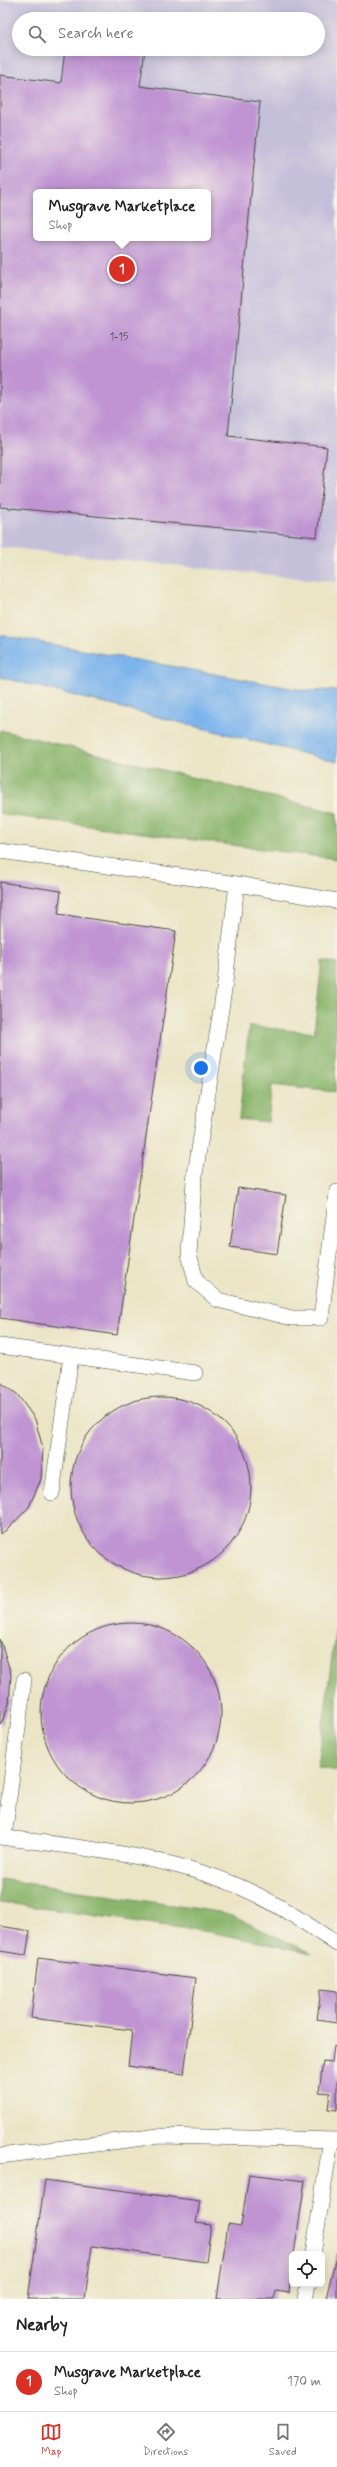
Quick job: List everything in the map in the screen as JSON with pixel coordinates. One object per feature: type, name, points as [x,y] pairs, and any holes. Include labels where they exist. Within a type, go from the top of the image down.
[{"type":"lane","points":[[0,851],[237,884],[337,901]]},
{"type":"lane","points":[[237,884],[224,990],[194,1181],[189,1254],[196,1281],[218,1300],[292,1318],[320,1318],[337,1192]]},
{"type":"lane","points":[[0,1346],[195,1373]]},
{"type":"lane","points":[[52,1493],[71,1356]]},
{"type":"lane","points":[[24,1680],[2,1837],[114,1853],[188,1869],[251,1892],[337,1944]]},
{"type":"lane","points":[[0,2156],[159,2136],[334,2140],[313,2251]]},
{"type":"lane","points":[[305,2299],[307,2287]]},
{"type":"shaded area","points":[[0,0],[337,0],[337,582],[0,547]]},
{"type":"green space","points":[[0,730],[337,813],[337,859],[0,814]]},
{"type":"green space","points":[[322,961],[337,963],[335,1092],[272,1085],[268,1122],[239,1119],[249,1026],[314,1033]]},
{"type":"green space","points":[[337,1617],[337,1771],[318,1767]]},
{"type":"green space","points":[[0,1879],[225,1913],[312,1953],[210,1932],[0,1902]]},
{"type":"water","points":[[0,635],[307,691],[337,690],[337,762],[0,677]]},
{"type":"building","points":[[64,56],[144,56],[140,86],[260,102],[228,436],[327,447],[317,537],[0,507],[0,75],[61,83]]},
{"type":"building","points":[[0,882],[61,891],[58,914],[176,931],[117,1335],[0,1318]]},
{"type":"building","points":[[238,1188],[286,1195],[277,1254],[230,1247]]},
{"type":"building","points":[[0,1382],[17,1394],[35,1419],[43,1449],[41,1479],[29,1507],[8,1529],[0,1534]]},
{"type":"building","points":[[152,1397],[170,1397],[203,1407],[225,1423],[236,1437],[244,1452],[251,1478],[251,1496],[244,1522],[236,1537],[225,1551],[211,1562],[196,1570],[170,1577],[152,1577],[119,1567],[104,1557],[91,1544],[81,1529],[75,1513],[71,1496],[71,1478],[81,1445],[91,1430],[104,1417],[119,1407],[135,1401]]},
{"type":"building","points":[[122,1623],[140,1623],[165,1630],[181,1638],[195,1649],[206,1663],[214,1679],[221,1704],[221,1722],[214,1747],[206,1763],[195,1777],[181,1788],[157,1799],[140,1803],[122,1803],[105,1799],[81,1788],[61,1770],[56,1763],[45,1739],[41,1722],[41,1704],[45,1687],[56,1663],[74,1643],[81,1638],[105,1627]]},
{"type":"building","points":[[0,1639],[11,1674],[9,1704],[0,1726]]},
{"type":"building","points":[[0,1926],[30,1931],[26,1955],[0,1951]]},
{"type":"building","points":[[38,1958],[196,1978],[184,2074],[128,2066],[132,2030],[31,2018]]},
{"type":"building","points":[[321,1989],[337,1991],[337,2023],[317,2020]]},
{"type":"building","points":[[334,2046],[337,2047],[337,2110],[328,2109],[330,2093],[319,2092],[323,2061],[332,2062]]},
{"type":"building","points":[[249,2174],[305,2181],[294,2251],[289,2251],[289,2293],[276,2291],[274,2299],[217,2299],[228,2224],[241,2226]]},
{"type":"building","points":[[45,2180],[200,2201],[196,2223],[211,2225],[206,2262],[92,2246],[85,2299],[28,2299]]},
{"type":"building","points":[[337,2252],[337,2299],[330,2299],[326,2298]]},
{"type":"place","name":"Musgrave Marketplace","points":[[122,269]]}]
